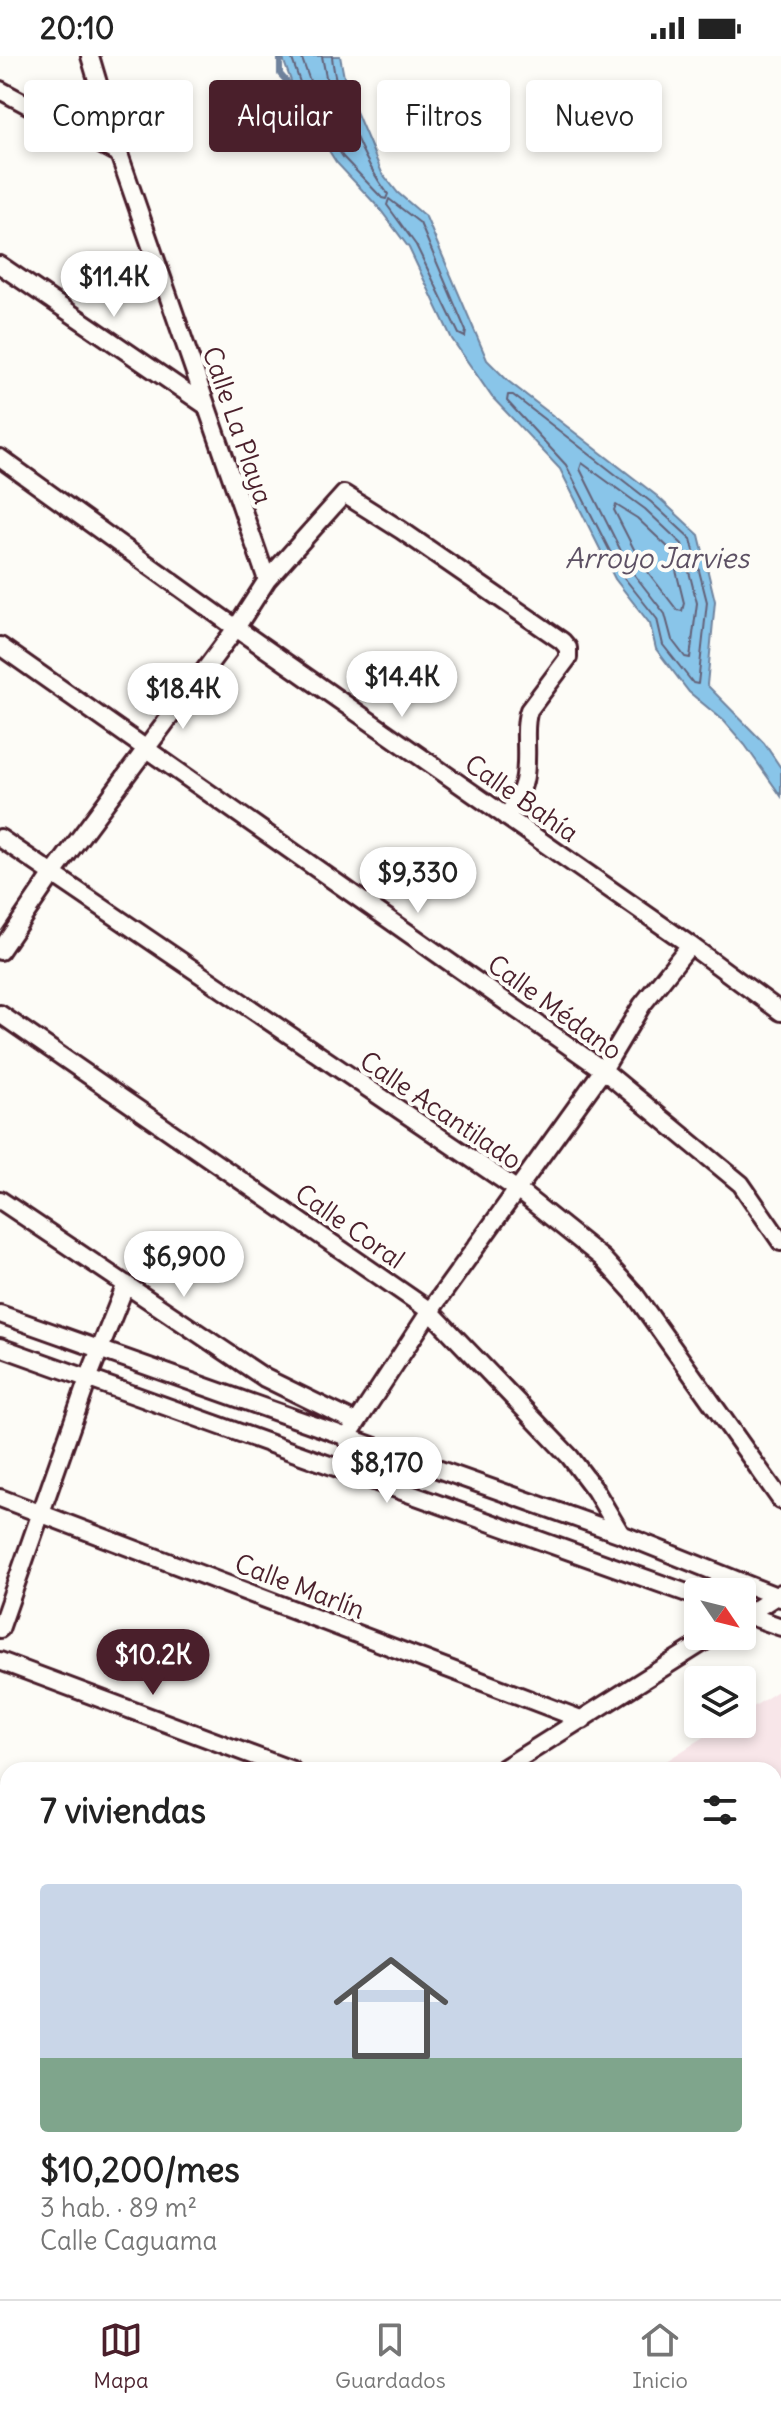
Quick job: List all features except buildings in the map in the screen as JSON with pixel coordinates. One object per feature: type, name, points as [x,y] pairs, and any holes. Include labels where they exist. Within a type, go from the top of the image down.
[{"type":"street","name":"Calle La Playa","points":[[90,56],[119,154],[267,580]]},
{"type":"street","points":[[0,90],[119,154]]},
{"type":"street","points":[[0,265],[205,405]]},
{"type":"street","name":"Calle Bahía","points":[[0,458],[781,1012]]},
{"type":"street","points":[[0,951],[52,875],[236,628],[267,580],[344,494],[488,589],[568,648],[568,658],[529,710],[526,719],[527,772],[524,786],[506,817]]},
{"type":"street","name":"Calle Médano","points":[[0,646],[603,1070],[741,1184],[781,1242]]},
{"type":"street","name":"Calle Acantilado","points":[[0,838],[516,1189],[619,1275],[781,1500]]},
{"type":"street","points":[[346,1439],[430,1311],[603,1070],[642,1005],[690,945]]},
{"type":"street","name":"Calle Coral","points":[[0,1014],[430,1311],[570,1457],[595,1490],[621,1534]]},
{"type":"street","points":[[0,1200],[265,1378],[355,1422]]},
{"type":"street","points":[[0,1629],[88,1379],[126,1284]]},
{"type":"street","points":[[0,1314],[621,1534],[779,1596]]},
{"type":"street","points":[[0,1347],[684,1592]]},
{"type":"street","name":"Calle Marlín","points":[[0,1498],[583,1720]]},
{"type":"street","points":[[756,1608],[779,1596]]},
{"type":"street","points":[[756,1619],[781,1627]]},
{"type":"street","points":[[514,1762],[691,1650]]},
{"type":"street","points":[[0,1661],[271,1762]]},
{"type":"shaded area","points":[[781,1689],[781,1762],[665,1762],[703,1738],[756,1738],[756,1705]]},
{"type":"water","name":"Arroyo Jarvies","points":[[282,56],[340,56],[344,80],[291,80]]},
{"type":"water","name":"Arroyo Jarvies","points":[[361,123],[382,173],[398,193],[426,217],[487,360],[508,381],[657,496],[699,535],[715,601],[707,685],[764,743],[781,768],[781,796],[745,745],[724,721],[689,692],[656,649],[650,624],[615,579],[560,469],[492,397],[452,339],[409,248],[379,208],[330,152],[361,152]]},
{"type":"waterway","name":"Arroyo Jarvies","points":[[280,56],[280,74],[285,80]]}]
